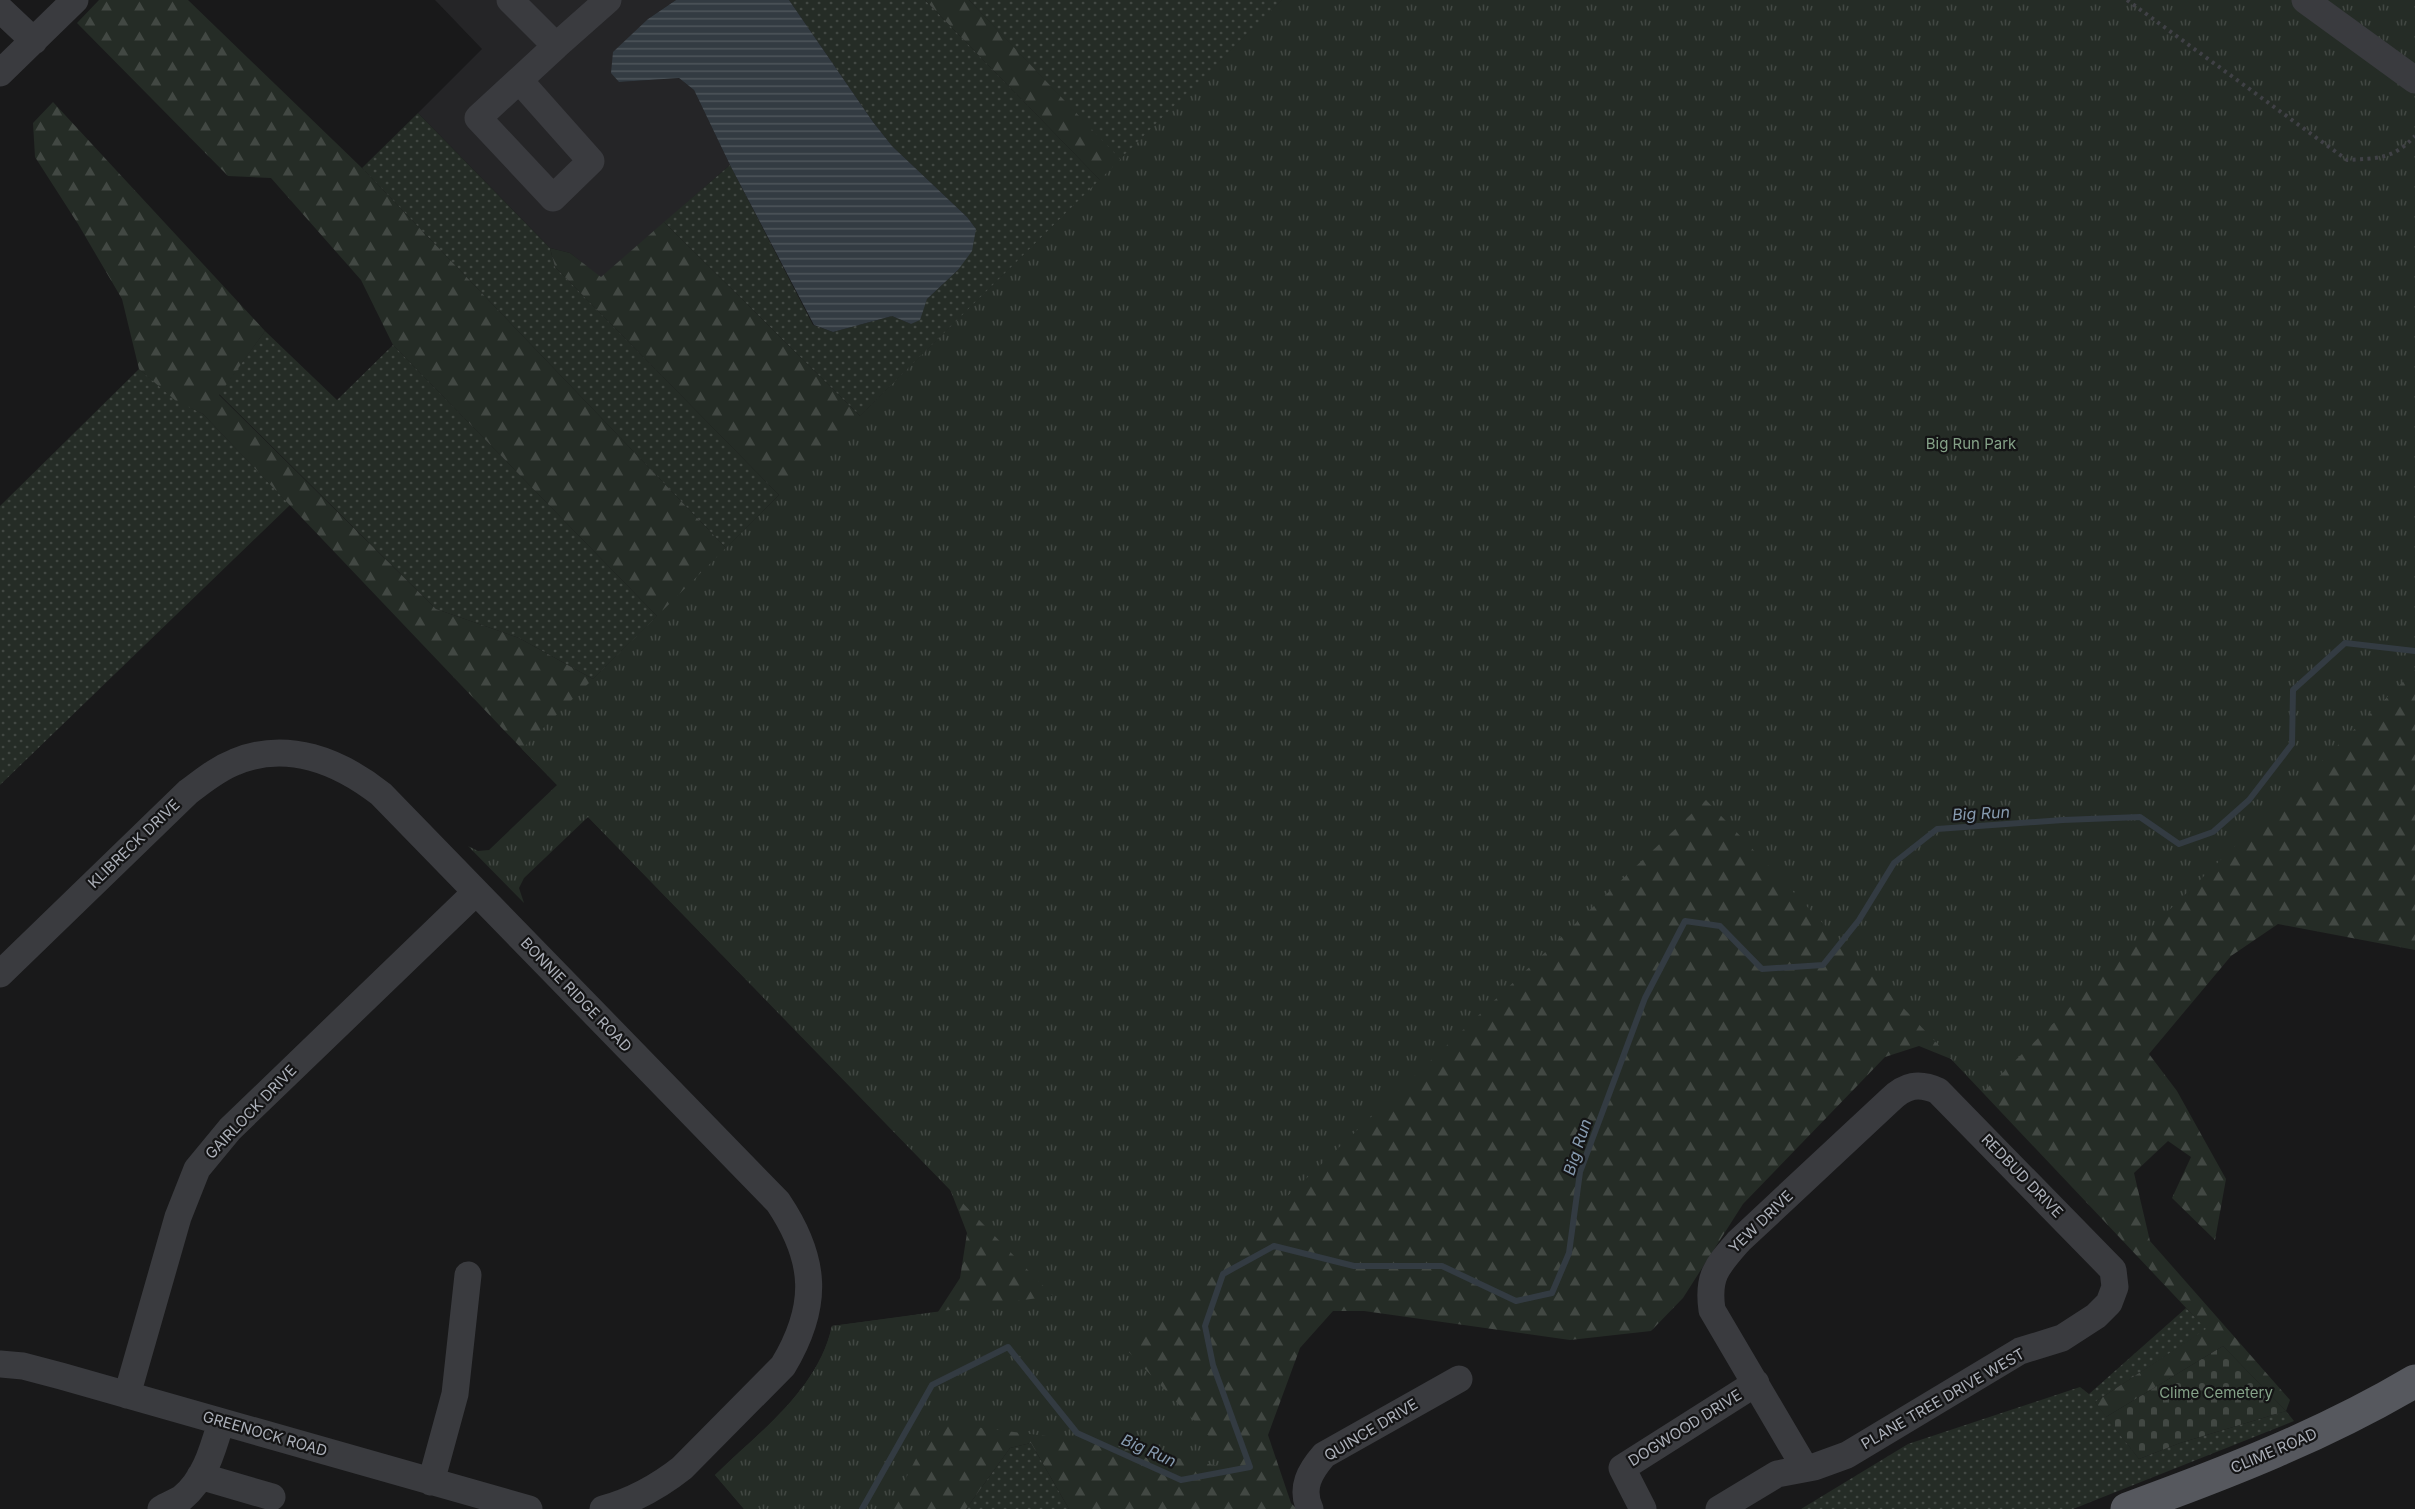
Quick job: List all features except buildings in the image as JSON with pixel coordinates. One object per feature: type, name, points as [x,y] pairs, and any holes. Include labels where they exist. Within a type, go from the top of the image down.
[{"type":"main road","name":"CLIME ROAD","points":[[2127,1509],[2238,1467],[2320,1432],[2415,1382]]},
{"type":"street","points":[[0,74],[75,0]]},
{"type":"street","points":[[510,0],[556,46]]},
{"type":"street","points":[[519,80],[608,0]]},
{"type":"street","points":[[2305,0],[2415,80]]},
{"type":"street","points":[[0,9],[34,40]]},
{"type":"street","name":"BONNIE RIDGE ROAD","points":[[290,752],[315,757],[338,766],[361,778],[381,794],[778,1202],[801,1242],[807,1264],[809,1288],[806,1315],[802,1329],[783,1366],[675,1474],[636,1497],[603,1509]]},
{"type":"street","name":"KLIBRECK DRIVE","points":[[0,974],[203,780],[235,762],[261,755],[290,752]]},
{"type":"street","name":"GAIRLOCK DRIVE","points":[[127,1395],[178,1217],[197,1169],[230,1130],[476,892]]},
{"type":"street","name":"YEW DRIVE","points":[[1805,1468],[1712,1310],[1709,1289],[1720,1263],[1739,1241],[1900,1090],[1913,1085],[1927,1086]]},
{"type":"street","name":"REDBUD DRIVE","points":[[1927,1086],[1938,1091],[2113,1270]]},
{"type":"street","name":"PLANE TREE DRIVE WEST","points":[[1719,1509],[1777,1474],[1847,1455],[2020,1351],[2062,1338],[2096,1316],[2109,1303],[2115,1287],[2113,1270]]},
{"type":"street","points":[[431,1482],[455,1394],[468,1275]]},
{"type":"street","name":"GREENOCK ROAD","points":[[0,1364],[23,1366],[61,1376],[529,1509]]},
{"type":"street","name":"QUINCE DRIVE","points":[[1308,1504],[1305,1493],[1311,1472],[1324,1455],[1459,1379]]},
{"type":"street","name":"DOGWOOD DRIVE","points":[[1643,1509],[1622,1468],[1756,1383]]},
{"type":"street","points":[[161,1509],[182,1497],[200,1476],[210,1458],[221,1422]]},
{"type":"street","points":[[200,1476],[272,1497]]},
{"type":"path","points":[[2127,0],[2347,160],[2385,156],[2401,150],[2415,136]]},
{"type":"shaded area","points":[[435,0],[676,0],[648,19],[619,82],[679,78],[694,90],[730,165],[601,278],[570,253],[550,248],[418,113],[482,49]]},
{"type":"shaded area","points":[[676,0],[789,0],[892,146],[967,217],[976,229],[972,251],[958,270],[927,299],[920,320],[911,324],[892,316],[833,332],[814,325],[730,165],[694,90],[679,78],[619,82],[611,73],[613,52],[648,19]]},
{"type":"green space","name":"Big Run Park","points":[[99,0],[188,0],[362,168],[726,548],[779,495],[555,267],[550,248],[570,253],[601,277],[664,222],[860,416],[1100,180],[925,0],[969,0],[1120,159],[1282,0],[1551,0],[2415,233],[2415,950],[2278,924],[2231,956],[2149,1054],[2177,1091],[2226,1179],[2215,1240],[2172,1198],[2191,1157],[2168,1141],[2134,1173],[2150,1241],[2290,1400],[2286,1411],[2223,1346],[2106,1417],[2095,1402],[2206,1329],[1951,1059],[1919,1046],[1885,1057],[1743,1204],[1683,1298],[1651,1331],[1570,1340],[1364,1311],[1333,1311],[1300,1348],[1268,1435],[1291,1503],[1297,1509],[1069,1509],[1031,1443],[1010,1448],[966,1509],[744,1509],[715,1475],[768,1426],[800,1390],[825,1349],[832,1326],[938,1312],[960,1278],[967,1233],[950,1189],[522,749],[203,414],[176,401],[139,369],[122,299],[35,157],[33,123],[53,102],[265,331],[219,395],[436,609],[519,638],[593,679],[657,616],[393,345],[361,280],[271,178],[228,176],[77,23]]},
{"type":"green space","points":[[789,0],[925,0],[1100,180],[860,416],[664,222],[730,165],[813,325],[833,332],[892,316],[911,324],[927,299],[958,270],[976,229],[967,217],[892,146]]},
{"type":"green space","points":[[969,0],[1282,0],[1120,160]]},
{"type":"green space","name":"Big Run Park","points":[[1282,0],[2415,0],[2415,670],[1983,1092],[1706,800],[1126,1349],[1241,1470],[1086,1441],[935,1422],[890,1509],[744,1509],[715,1475],[768,1426],[800,1390],[825,1349],[832,1326],[1053,1296],[588,817],[524,878],[519,888],[524,903],[468,846],[478,851],[489,850],[557,785],[522,749]]},
{"type":"green space","points":[[418,113],[550,248],[555,267],[779,495],[726,548],[362,168]]},
{"type":"green space","points":[[265,331],[337,400],[393,345],[657,616],[593,679],[519,638],[436,609],[219,394]]},
{"type":"green space","points":[[139,369],[176,400],[203,414],[290,505],[0,785],[0,506]]},
{"type":"green space","points":[[2186,1308],[2207,1329],[2095,1402],[2139,1459],[2180,1443],[2286,1411],[2294,1421],[2073,1509],[1801,1509],[1908,1444],[2080,1387],[2089,1394]]},
{"type":"green space","name":"Clime Cemetery","points":[[2223,1346],[2286,1411],[2180,1443],[2139,1459],[2106,1417]]},
{"type":"green space","points":[[1031,1443],[1069,1509],[966,1509],[1010,1448]]},
{"type":"waterway","name":"Big Run","points":[[862,1509],[932,1385],[1008,1347],[1077,1433],[1181,1480],[1250,1467],[1213,1365],[1205,1326],[1223,1274],[1274,1246],[1354,1266],[1442,1266],[1516,1301],[1552,1293],[1569,1253],[1580,1172],[1645,998],[1685,921],[1720,926],[1762,969],[1823,965],[1859,920],[1894,863],[1937,829],[2140,817],[2179,844],[2213,832],[2249,800],[2292,744],[2293,690],[2345,643],[2415,651]]}]
